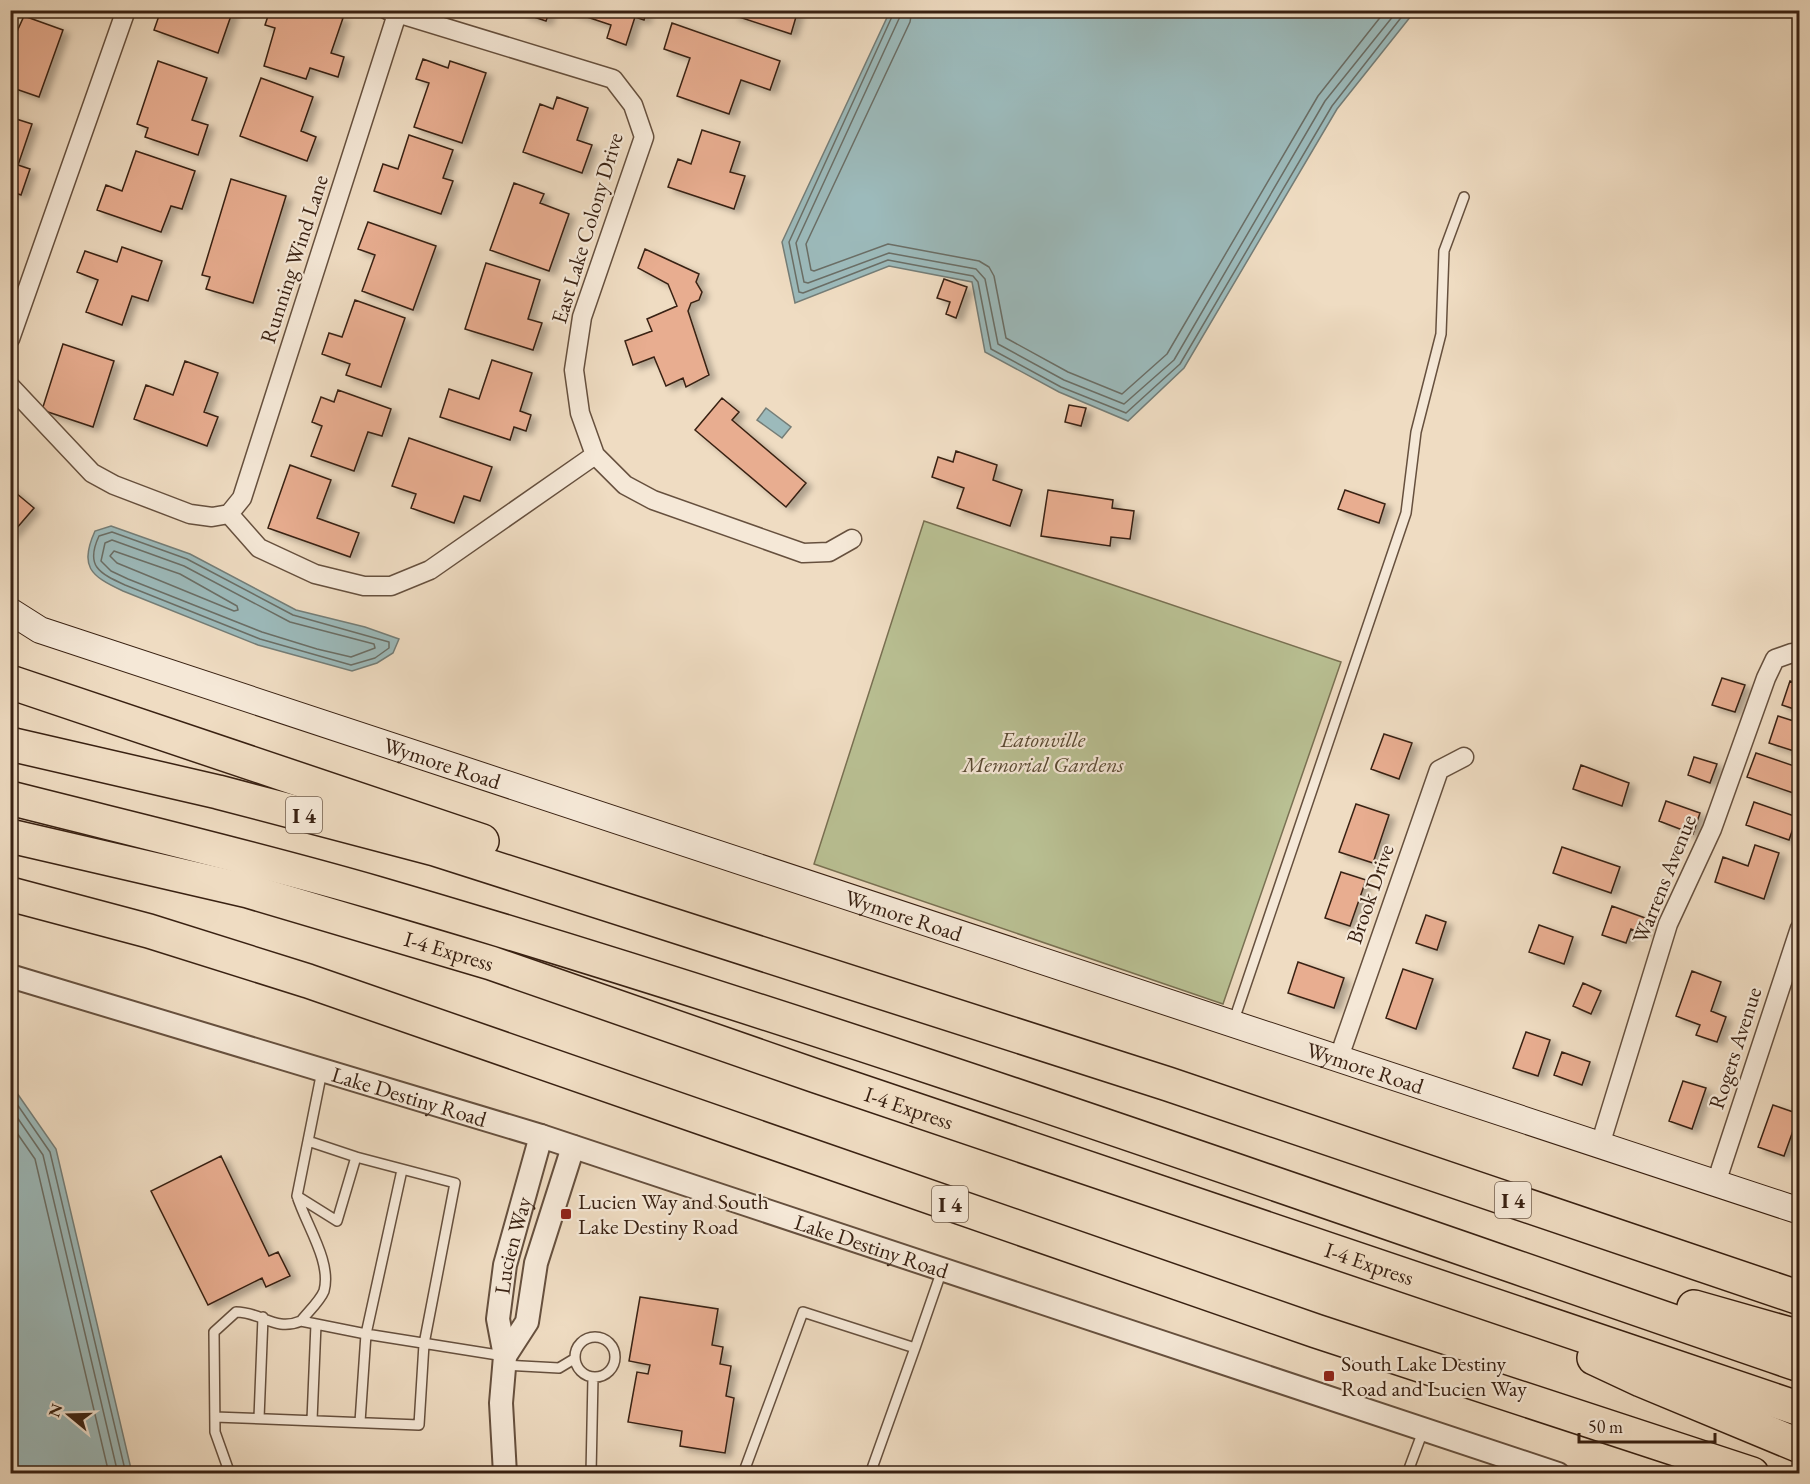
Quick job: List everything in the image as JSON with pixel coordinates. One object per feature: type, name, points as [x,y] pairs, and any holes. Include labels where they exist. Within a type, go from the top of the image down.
[{"type":"highway","points":[[10,682],[522,856],[595,900]]},
{"type":"highway","points":[[10,687],[54,696]]},
{"type":"highway","name":"I 4","points":[[10,744],[218,792],[435,849],[1168,1084],[1800,1298]]},
{"type":"highway","name":"I-4 Express","points":[[10,798],[236,854],[574,952],[1286,1187],[1800,1365]]},
{"type":"highway","name":"I-4 Express","points":[[10,836],[248,891],[491,963],[816,1076],[1800,1409]]},
{"type":"highway","name":"I 4","points":[[10,894],[148,931],[308,981],[1389,1356],[1752,1473]]},
{"type":"highway","points":[[10,905],[148,931]]},
{"type":"highway","points":[[1424,1236],[1459,1240],[1800,1336]]},
{"type":"highway","points":[[1460,1293],[1641,1380],[1800,1446]]},
{"type":"main road","name":"Wymore Road","points":[[10,611],[40,630],[1800,1211]]},
{"type":"street","points":[[10,339],[126,10]]},
{"type":"street","name":"East Lake Colony Drive","points":[[392,12],[613,79],[633,105],[644,137],[582,317],[573,370],[580,413],[595,455],[626,485],[653,500],[803,553],[829,552],[852,539]]},
{"type":"street","name":"Running Wind Lane","points":[[229,514],[242,498],[392,12]]},
{"type":"street","points":[[10,386],[92,473],[114,485],[190,514],[212,517],[229,514],[259,548],[315,574],[364,586],[391,586],[430,570],[595,455]]},
{"type":"street","name":"Warrens Avenue","points":[[1600,1145],[1668,924],[1712,829],[1766,678],[1775,659],[1792,653],[1800,654]]},
{"type":"street","name":"Brook Drive","points":[[1338,1060],[1439,770],[1464,758]]},
{"type":"street","name":"Rogers Avenue","points":[[1716,1183],[1800,928]]},
{"type":"street","name":"Lake Destiny Road","points":[[10,976],[541,1136],[1558,1473]]},
{"type":"street","name":"Lucien Way","points":[[505,1473],[501,1403],[505,1360],[498,1319],[505,1265],[541,1136]]},
{"type":"street","name":"Lucien Way","points":[[505,1360],[526,1322],[536,1263],[573,1147]]},
{"type":"lane","points":[[1233,1025],[1406,513],[1416,432],[1440,334],[1444,251],[1464,197]]},
{"type":"lane","points":[[252,1473],[230,1473],[215,1432],[214,1332],[236,1312],[248,1312],[276,1325],[291,1325],[301,1321],[323,1292],[326,1274],[322,1253],[305,1221],[297,1196],[322,1071]]},
{"type":"lane","points":[[215,1417],[419,1425],[424,1344],[455,1183],[356,1157],[308,1141]]},
{"type":"lane","points":[[297,1196],[337,1221],[356,1157]]},
{"type":"lane","points":[[360,1422],[366,1334],[402,1170]]},
{"type":"lane","points":[[870,1473],[943,1268]]},
{"type":"lane","points":[[743,1473],[803,1312],[915,1348]]},
{"type":"lane","points":[[259,1418],[263,1317]]},
{"type":"lane","points":[[301,1321],[505,1360],[559,1368],[574,1359]]},
{"type":"lane","points":[[312,1420],[316,1324]]},
{"type":"lane","points":[[588,1338],[601,1338],[607,1341],[614,1352],[613,1365],[604,1375],[593,1377],[579,1371],[574,1359],[578,1346],[588,1338]]},
{"type":"lane","points":[[591,1473],[593,1377]]},
{"type":"lane","points":[[1407,1473],[1424,1429]]},
{"type":"green space","name":"Eatonville Memorial Gardens","points":[[924,521],[1341,662],[1223,1004],[814,864]]},
{"type":"water","points":[[890,10],[1415,11],[1337,109],[1184,368],[1128,421],[1059,392],[985,352],[972,282],[889,266],[795,303],[782,242]]},
{"type":"water","points":[[766,408],[791,427],[782,438],[757,420]]},
{"type":"water","points":[[111,526],[190,554],[296,610],[365,627],[399,639],[393,653],[377,663],[352,671],[258,645],[123,591],[95,575],[88,561],[90,543],[95,531]]},
{"type":"water","points":[[10,1083],[56,1149],[132,1473],[11,1473]]},
{"type":"building","points":[[161,10],[233,10],[218,53],[154,30]]},
{"type":"building","points":[[270,10],[318,10],[343,18],[331,53],[344,57],[338,77],[310,68],[306,79],[264,66],[275,28],[265,25]]},
{"type":"building","points":[[523,10],[550,10],[546,21],[522,13]]},
{"type":"building","points":[[647,10],[644,20],[635,17],[626,45],[607,38],[611,25],[569,11]]},
{"type":"building","points":[[734,10],[798,10],[791,34],[733,15]]},
{"type":"building","points":[[24,16],[63,30],[39,97],[10,87],[10,47]]},
{"type":"building","points":[[672,23],[780,61],[770,90],[741,80],[729,114],[677,96],[690,58],[664,49]]},
{"type":"building","points":[[423,59],[448,68],[450,61],[486,73],[462,143],[414,127],[429,83],[416,79]]},
{"type":"building","points":[[158,61],[207,78],[192,120],[208,125],[198,155],[145,137],[148,128],[137,124]]},
{"type":"building","points":[[261,78],[313,97],[301,131],[316,137],[307,161],[240,136]]},
{"type":"building","points":[[557,97],[588,108],[577,140],[592,145],[582,173],[523,152],[540,104],[553,109]]},
{"type":"building","points":[[10,117],[32,124],[18,165],[30,169],[21,195],[10,191]]},
{"type":"building","points":[[702,130],[740,142],[730,172],[745,176],[734,209],[668,187],[678,159],[691,164]]},
{"type":"building","points":[[409,135],[453,150],[443,178],[453,181],[441,214],[374,191],[383,164],[398,169]]},
{"type":"building","points":[[136,151],[195,171],[182,209],[171,206],[161,232],[97,210],[106,185],[122,191]]},
{"type":"building","points":[[231,179],[286,196],[253,303],[206,289],[210,277],[202,275]]},
{"type":"building","points":[[514,183],[544,194],[540,203],[569,214],[549,271],[490,250]]},
{"type":"building","points":[[368,222],[436,246],[413,310],[362,291],[375,255],[358,249]]},
{"type":"building","points":[[122,247],[162,261],[148,301],[132,296],[122,325],[86,312],[98,280],[77,272],[85,251],[117,262]]},
{"type":"building","points":[[645,249],[699,274],[696,282],[702,292],[699,300],[691,303],[688,311],[709,375],[686,387],[683,378],[666,386],[654,357],[633,365],[625,341],[652,331],[647,319],[677,306],[668,284],[638,268]]},
{"type":"building","points":[[486,263],[540,280],[528,319],[542,323],[533,350],[465,329]]},
{"type":"building","points":[[944,279],[967,287],[956,318],[946,314],[950,302],[937,298]]},
{"type":"building","points":[[355,300],[405,318],[381,387],[346,375],[350,364],[322,354],[329,333],[342,337]]},
{"type":"building","points":[[63,344],[114,361],[93,427],[42,410]]},
{"type":"building","points":[[492,360],[532,373],[520,411],[531,415],[526,431],[514,427],[510,440],[440,417],[449,389],[479,399]]},
{"type":"building","points":[[185,361],[218,373],[204,412],[218,417],[207,446],[134,419],[146,385],[173,395]]},
{"type":"building","points":[[338,390],[391,409],[382,436],[368,432],[354,471],[311,456],[322,426],[312,422],[321,397],[334,402]]},
{"type":"building","points":[[722,398],[739,412],[732,420],[806,483],[786,507],[695,430]]},
{"type":"building","points":[[1069,405],[1086,408],[1081,426],[1065,422]]},
{"type":"building","points":[[409,438],[492,467],[480,501],[464,496],[454,523],[411,508],[416,494],[392,486]]},
{"type":"building","points":[[956,451],[997,465],[993,480],[1022,490],[1010,526],[957,508],[964,488],[932,477],[938,457],[953,462]]},
{"type":"building","points":[[290,465],[331,480],[317,518],[359,533],[350,557],[268,528]]},
{"type":"building","points":[[10,488],[34,508],[10,536]]},
{"type":"building","points":[[1048,490],[1113,500],[1112,508],[1134,511],[1130,539],[1111,537],[1110,546],[1041,536]]},
{"type":"building","points":[[1345,490],[1385,504],[1379,523],[1338,509]]},
{"type":"building","points":[[1722,678],[1745,685],[1735,712],[1712,705]]},
{"type":"building","points":[[1790,681],[1800,685],[1800,711],[1782,705]]},
{"type":"building","points":[[1778,716],[1800,723],[1800,753],[1769,743]]},
{"type":"building","points":[[1384,734],[1412,743],[1399,779],[1371,769]]},
{"type":"building","points":[[1756,753],[1800,768],[1799,795],[1747,777]]},
{"type":"building","points":[[1694,757],[1717,764],[1710,783],[1688,775]]},
{"type":"building","points":[[1581,765],[1629,783],[1622,806],[1573,789]]},
{"type":"building","points":[[1666,801],[1700,813],[1693,834],[1659,821]]},
{"type":"building","points":[[1754,802],[1797,817],[1789,840],[1746,825]]},
{"type":"building","points":[[1356,804],[1389,815],[1373,863],[1339,852]]},
{"type":"building","points":[[1755,845],[1779,853],[1764,899],[1715,882],[1723,857],[1748,866]]},
{"type":"building","points":[[1562,847],[1620,867],[1611,893],[1553,873]]},
{"type":"building","points":[[1341,872],[1366,880],[1350,926],[1325,918]]},
{"type":"building","points":[[1612,906],[1648,919],[1643,934],[1631,929],[1626,943],[1602,935]]},
{"type":"building","points":[[1426,915],[1446,922],[1437,950],[1416,943]]},
{"type":"building","points":[[1539,925],[1573,937],[1564,964],[1529,952]]},
{"type":"building","points":[[1298,962],[1344,978],[1334,1008],[1288,993]]},
{"type":"building","points":[[1403,969],[1433,979],[1416,1029],[1386,1018]]},
{"type":"building","points":[[1692,971],[1721,982],[1711,1011],[1726,1017],[1717,1042],[1696,1035],[1700,1025],[1676,1016]]},
{"type":"building","points":[[1583,983],[1601,991],[1591,1014],[1573,1006]]},
{"type":"building","points":[[1526,1032],[1550,1040],[1538,1076],[1513,1068]]},
{"type":"building","points":[[1562,1052],[1590,1062],[1582,1085],[1554,1075]]},
{"type":"building","points":[[1683,1081],[1706,1088],[1692,1129],[1669,1121]]},
{"type":"building","points":[[1773,1105],[1799,1114],[1784,1156],[1758,1147]]},
{"type":"building","points":[[221,1156],[269,1256],[278,1252],[290,1276],[266,1287],[262,1278],[208,1305],[151,1191]]},
{"type":"building","points":[[640,1297],[718,1309],[712,1345],[723,1347],[720,1364],[731,1366],[726,1396],[734,1398],[725,1453],[680,1446],[682,1431],[628,1422],[637,1372],[648,1374],[650,1365],[629,1361]]},
{"type":"place","name":"Lucien Way and South Lake Destiny Road","points":[[566,1214]]},
{"type":"place","name":"South Lake Destiny Road and Lucien Way","points":[[1329,1376]]}]
